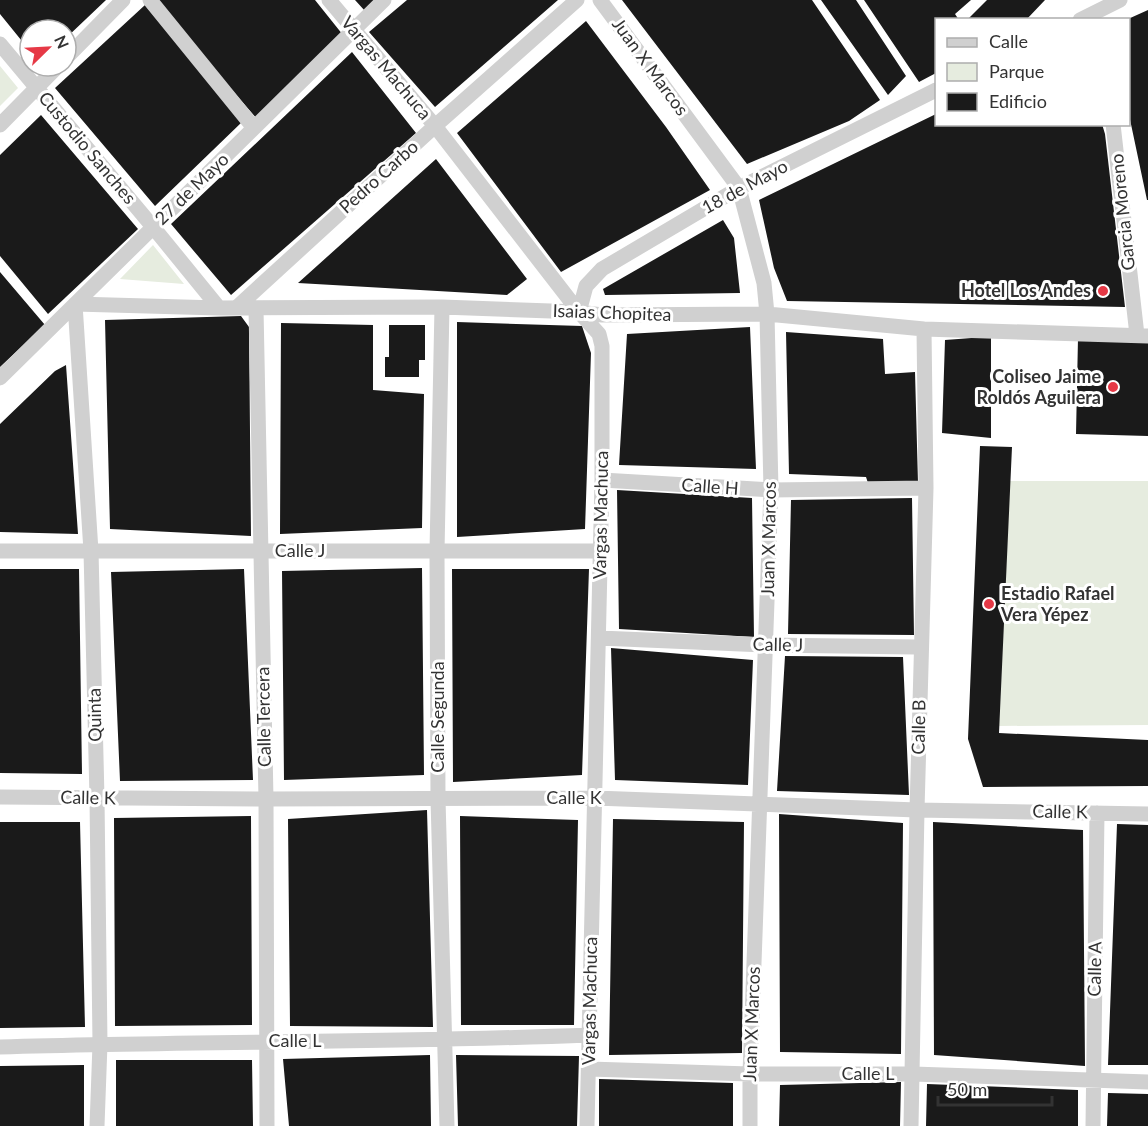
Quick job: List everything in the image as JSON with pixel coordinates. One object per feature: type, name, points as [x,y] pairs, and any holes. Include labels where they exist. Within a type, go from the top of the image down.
[{"type":"street","points":[[78,46],[123,0]]},
{"type":"street","points":[[150,0],[254,128]]},
{"type":"street","name":"Vargas Machuca","points":[[329,0],[435,126],[579,312],[599,334],[602,346],[601,551],[587,1126]]},
{"type":"street","name":"27 de Mayo","points":[[0,378],[384,0]]},
{"type":"street","name":"Pedro Carbo","points":[[236,308],[577,0]]},
{"type":"street","name":"Juan X Marcos","points":[[600,0],[739,188],[764,283],[767,314],[771,490],[750,1126]]},
{"type":"street","points":[[1083,18],[1120,0]]},
{"type":"street","name":"Custodio Sanches","points":[[0,44],[219,308]]},
{"type":"street","points":[[0,125],[46,78]]},
{"type":"street","name":"18 de Mayo","points":[[579,312],[586,286],[602,269],[739,188],[935,90]]},
{"type":"street","name":"Garcia Moreno","points":[[1113,126],[1142,336]]},
{"type":"street","name":"Isaias Chopitea","points":[[75,304],[256,309],[442,307],[579,312],[602,315],[767,314],[924,329],[1142,336]]},
{"type":"street","name":"Quinta","points":[[75,304],[91,551],[100,1044],[97,1126]]},
{"type":"street","name":"Calle Segunda","points":[[442,307],[437,551],[438,799],[447,1126]]},
{"type":"street","name":"Calle Tercera","points":[[256,309],[266,799],[267,1126]]},
{"type":"street","name":"Calle B","points":[[911,1126],[926,488],[924,329]]},
{"type":"street","name":"Calle H","points":[[602,480],[771,490],[926,488]]},
{"type":"street","name":"Calle J","points":[[0,551],[601,551]]},
{"type":"street","name":"Calle J","points":[[598,638],[767,645],[921,645]]},
{"type":"street","name":"Calle K","points":[[0,797],[595,798],[917,810],[1148,813]]},
{"type":"street","name":"Calle A","points":[[1093,1126],[1097,813]]},
{"type":"street","name":"Calle L","points":[[0,1047],[267,1040],[446,1041],[589,1035]]},
{"type":"street","name":"Calle L","points":[[589,1069],[750,1074],[913,1074],[1148,1082]]},
{"type":"green space","points":[[0,66],[18,88],[0,106]]},
{"type":"green space","points":[[153,245],[184,284],[120,279]]},
{"type":"green space","points":[[1010,481],[1148,481],[1148,725],[999,726]]},
{"type":"building","points":[[0,0],[106,0],[78,27],[78,18],[18,18],[18,36],[0,14]]},
{"type":"building","points":[[154,0],[315,0],[343,35],[257,119]]},
{"type":"building","points":[[355,0],[375,0],[365,11]]},
{"type":"building","points":[[407,0],[558,0],[435,107],[369,32]]},
{"type":"building","points":[[622,0],[812,0],[880,100],[849,121],[747,164]]},
{"type":"building","points":[[821,0],[856,0],[906,76],[888,95]]},
{"type":"building","points":[[864,0],[971,0],[955,14],[958,18],[935,18],[935,74],[919,82]]},
{"type":"building","points":[[987,0],[1045,0],[1028,18],[969,18]]},
{"type":"building","points":[[145,5],[242,122],[155,206],[55,88],[66,78],[78,78],[78,67]]},
{"type":"building","points":[[1148,10],[1148,200],[1130,119],[1130,18]]},
{"type":"building","points":[[586,21],[710,190],[561,272],[457,133]]},
{"type":"building","points":[[352,52],[416,133],[231,295],[171,224]]},
{"type":"building","points":[[935,114],[935,126],[1103,126],[1125,307],[787,301],[774,268],[759,200]]},
{"type":"building","points":[[41,115],[138,229],[48,314],[0,256],[0,155]]},
{"type":"building","points":[[436,159],[527,279],[507,295],[298,283]]},
{"type":"building","points":[[723,220],[734,238],[740,293],[605,295],[603,289]]},
{"type":"building","points":[[0,272],[45,325],[0,367]]},
{"type":"building","points":[[241,316],[249,327],[251,536],[110,529],[105,320]]},
{"type":"building","points":[[457,322],[582,326],[591,353],[585,529],[457,537]]},
{"type":"building","points":[[281,323],[373,325],[373,390],[424,394],[422,528],[280,534]]},
{"type":"building","points":[[389,325],[425,325],[425,360],[419,360],[419,377],[385,377],[385,357],[389,357]]},
{"type":"building","points":[[750,327],[756,469],[619,465],[627,334]]},
{"type":"building","points":[[786,332],[883,339],[885,374],[915,372],[918,483],[868,483],[866,477],[789,474]]},
{"type":"building","points":[[991,338],[991,438],[942,433],[945,340]]},
{"type":"building","name":"Coliseo Jaime Roldós Aguilera","points":[[1078,338],[1148,340],[1148,436],[1076,434]]},
{"type":"building","points":[[66,365],[78,534],[0,532],[0,424],[55,371]]},
{"type":"building","name":"Estadio Rafael Vera Yépez","points":[[980,446],[1012,447],[999,733],[1148,740],[1148,786],[983,787],[968,739]]},
{"type":"building","points":[[617,490],[752,498],[754,637],[619,629]]},
{"type":"building","points":[[912,498],[914,635],[788,634],[791,500]]},
{"type":"building","points":[[422,568],[424,775],[284,780],[282,571]]},
{"type":"building","points":[[0,569],[79,569],[82,774],[0,773]]},
{"type":"building","points":[[244,569],[253,780],[120,781],[111,572]]},
{"type":"building","points":[[452,569],[589,569],[582,775],[453,782]]},
{"type":"building","points":[[611,648],[753,660],[748,785],[615,780]]},
{"type":"building","points":[[785,656],[903,657],[909,795],[777,791]]},
{"type":"building","points":[[427,810],[433,1027],[290,1026],[288,819]]},
{"type":"building","points":[[779,814],[903,823],[901,1054],[780,1052]]},
{"type":"building","points":[[251,816],[252,1025],[115,1026],[114,818]]},
{"type":"building","points":[[460,816],[578,820],[574,1025],[461,1025]]},
{"type":"building","points":[[613,819],[744,822],[742,1053],[609,1055]]},
{"type":"building","points":[[0,822],[80,822],[85,1027],[0,1028]]},
{"type":"building","points":[[933,822],[1083,830],[1085,1066],[934,1055]]},
{"type":"building","points":[[1117,824],[1148,825],[1148,1065],[1108,1065]]},
{"type":"building","points":[[430,1055],[431,1126],[289,1126],[283,1059]]},
{"type":"building","points":[[456,1055],[579,1056],[577,1126],[458,1126]]},
{"type":"building","points":[[116,1060],[252,1060],[253,1126],[116,1126]]},
{"type":"building","points":[[84,1065],[84,1126],[0,1126],[0,1066]]},
{"type":"building","points":[[599,1079],[733,1083],[733,1126],[599,1126]]},
{"type":"building","points":[[901,1082],[900,1126],[779,1126],[780,1085]]},
{"type":"building","points":[[927,1084],[1078,1090],[1078,1126],[926,1126]]},
{"type":"building","points":[[1108,1093],[1148,1094],[1148,1126],[1107,1126]]},
{"type":"place","name":"Hotel Los Andes","points":[[1103,291]]},
{"type":"place","name":"Coliseo Jaime Roldós Aguilera","points":[[1113,387]]},
{"type":"place","name":"Estadio Rafael Vera Yépez","points":[[989,604]]}]
